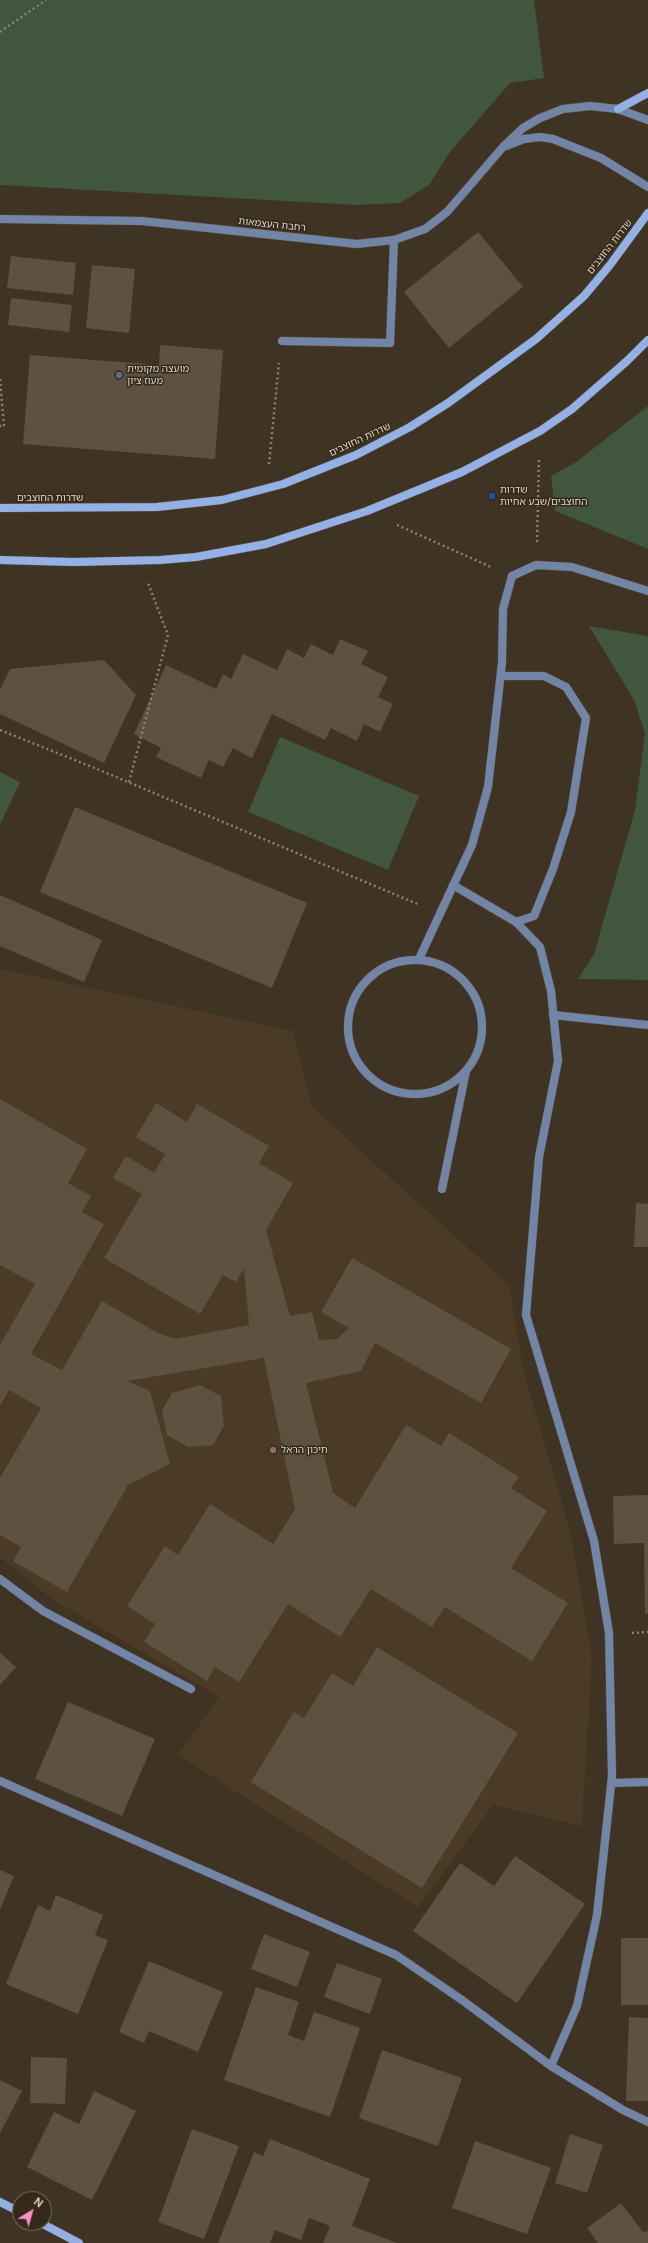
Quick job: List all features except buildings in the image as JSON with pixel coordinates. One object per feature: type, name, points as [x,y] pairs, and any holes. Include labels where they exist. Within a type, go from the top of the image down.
[{"type":"main road","points":[[618,109],[648,93]]},
{"type":"main road","name":"שדרות החוצבים","points":[[0,508],[157,507],[222,500],[290,481],[381,443],[448,403],[496,370],[536,339],[584,296],[610,265],[648,213]]},
{"type":"main road","points":[[0,560],[139,560],[196,557],[232,551],[300,534],[368,511],[462,472],[540,432],[572,409],[627,361],[648,340]]},
{"type":"main road","points":[[0,2202],[12,2208]]},
{"type":"main road","points":[[52,2229],[79,2243]]},
{"type":"street","name":"רחבת העצמאות","points":[[0,219],[142,221],[357,244],[394,240],[425,229],[447,212],[503,147],[523,128],[540,118],[563,110],[590,106],[618,109],[648,120]]},
{"type":"street","name":"רחבת העצמאות","points":[[503,147],[524,139],[540,137],[553,139],[600,158],[648,187]]},
{"type":"street","points":[[282,341],[390,343],[394,240]]},
{"type":"street","points":[[420,959],[472,845],[488,787],[501,676],[502,609],[512,576],[536,565],[572,567],[648,591]]},
{"type":"street","points":[[501,676],[544,676],[566,687],[586,718],[571,812],[553,869],[534,916],[516,922]]},
{"type":"street","points":[[453,886],[516,922],[540,947],[551,991],[558,1060],[539,1157],[526,1315],[594,1541],[609,1633],[612,1782],[595,1922],[577,2006],[551,2066]]},
{"type":"street","points":[[420,959],[443,965],[462,978],[479,1005],[482,1028],[478,1052],[466,1071],[448,1086],[431,1093],[407,1094],[384,1087],[365,1073],[353,1055],[347,1032],[350,1008],[359,988],[375,972],[396,961],[420,959]]},
{"type":"street","points":[[553,1015],[648,1025]]},
{"type":"street","points":[[442,1189],[466,1071]]},
{"type":"street","points":[[0,1579],[43,1611],[191,1689]]},
{"type":"street","points":[[0,1781],[396,1955],[462,2000],[551,2066],[623,2110],[648,2122]]},
{"type":"street","points":[[612,1782],[648,1782]]},
{"type":"path","points":[[0,32],[46,0]]},
{"type":"path","points":[[266,488],[282,341]]},
{"type":"path","points":[[0,379],[4,426],[0,426]]},
{"type":"path","points":[[536,565],[540,432]]},
{"type":"path","points":[[368,511],[512,576]]},
{"type":"path","points":[[129,782],[168,635],[139,560]]},
{"type":"path","points":[[0,730],[129,782],[440,914]]},
{"type":"shaded area","name":"תיכון הראל","points":[[0,969],[293,1031],[312,1107],[509,1285],[523,1369],[570,1531],[592,1656],[582,1826],[493,1805],[418,1907],[178,1755],[219,1697],[55,1601],[0,1557]]},
{"type":"green space","points":[[0,0],[534,0],[544,78],[510,83],[450,152],[429,185],[400,203],[357,205],[0,185]]},
{"type":"green space","points":[[648,406],[648,549],[555,511],[551,476],[576,462]]},
{"type":"green space","points":[[589,626],[648,636],[648,980],[578,979],[594,954],[635,810],[645,733],[634,700]]},
{"type":"green space","points":[[280,737],[419,796],[388,870],[248,812]]},
{"type":"green space","points":[[0,772],[20,782],[0,825]]},
{"type":"place","name":"מועצה מקומית מעוז ציון","points":[[119,375]]},
{"type":"place","name":"שדרות החוצבים/שבע אחיות","points":[[492,496]]},
{"type":"place","name":"תיכון הראל","points":[[273,1450]]}]
